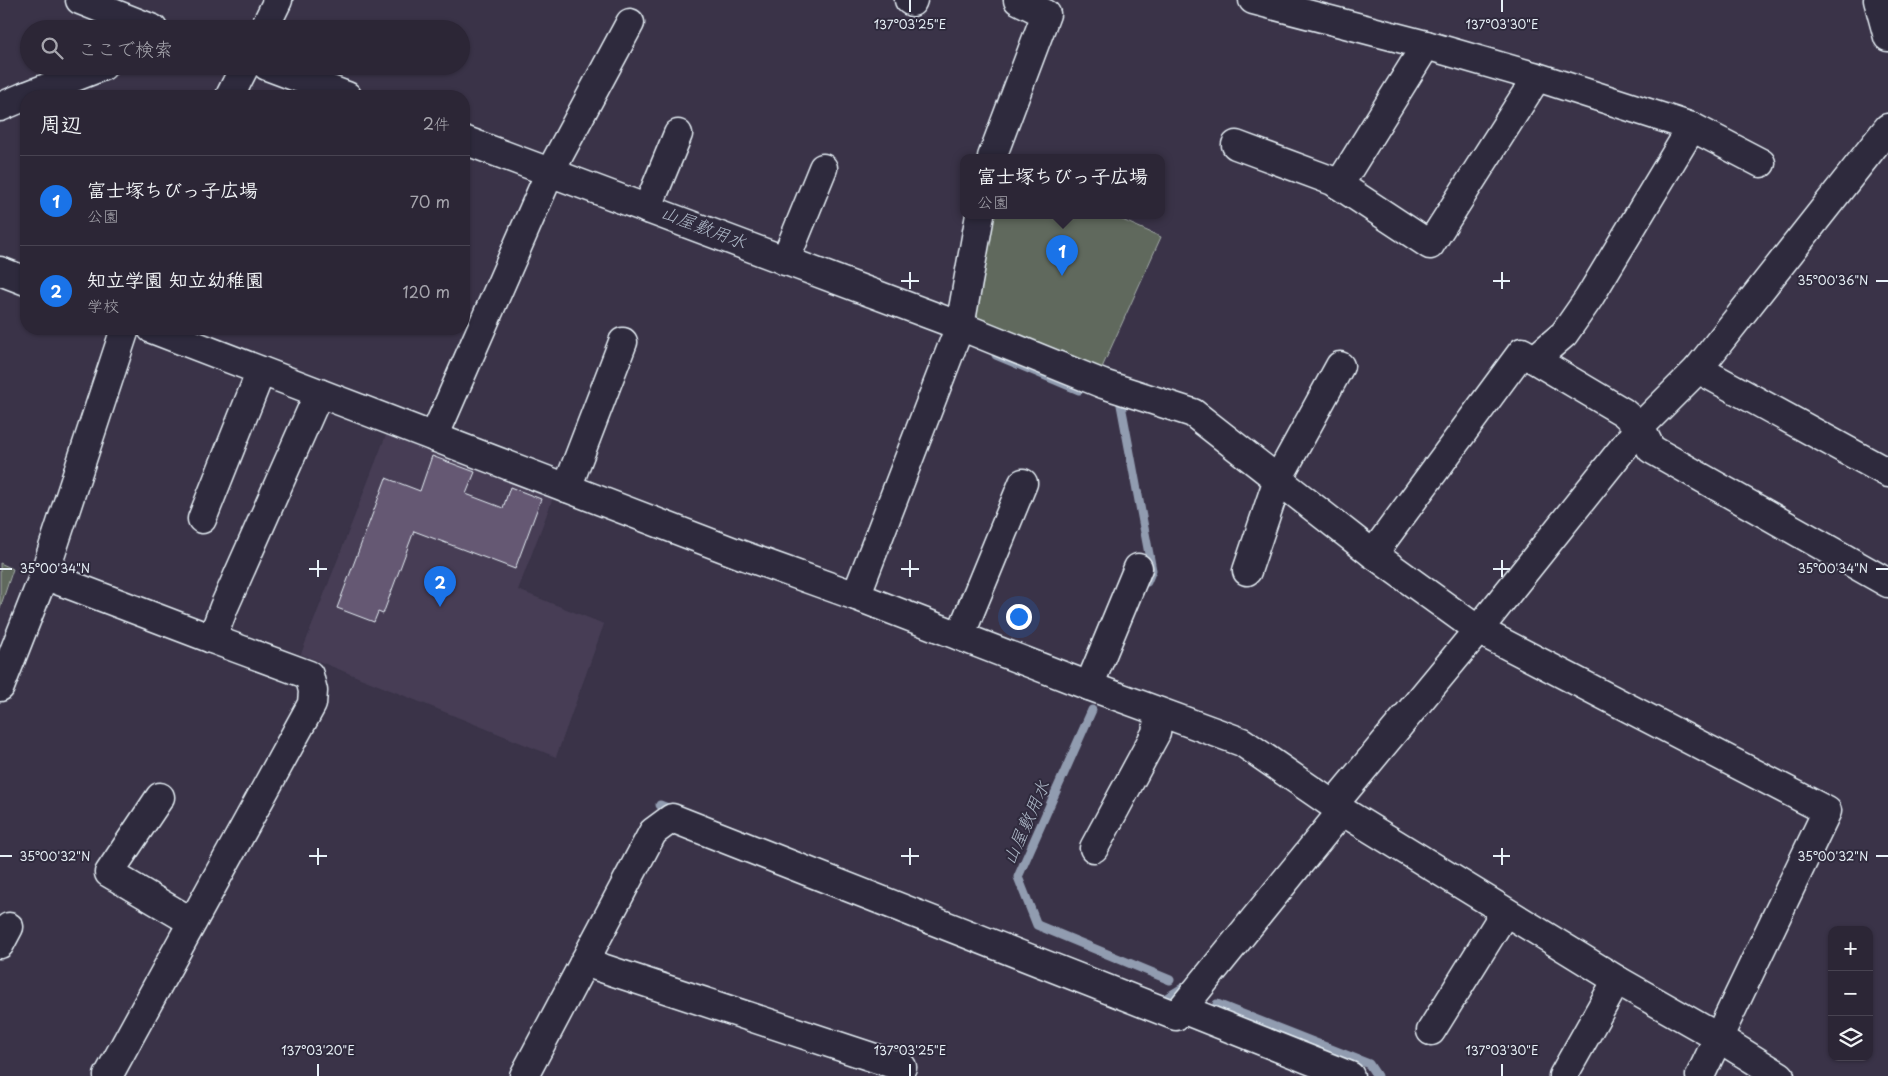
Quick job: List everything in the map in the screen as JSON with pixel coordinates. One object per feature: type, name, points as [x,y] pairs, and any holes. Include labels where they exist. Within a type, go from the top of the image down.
[{"type":"street","points":[[80,0],[130,20]]},
{"type":"street","points":[[268,20],[278,0]]},
{"type":"street","points":[[909,0],[912,2],[913,0]]},
{"type":"street","points":[[993,154],[1046,14],[1018,0]]},
{"type":"street","points":[[1254,0],[1310,7],[1537,77],[1692,127],[1761,163]]},
{"type":"street","points":[[1878,0],[1888,37]]},
{"type":"street","points":[[434,437],[550,172],[630,23]]},
{"type":"street","points":[[1339,185],[1426,44]]},
{"type":"street","points":[[41,90],[80,75]]},
{"type":"street","points":[[233,90],[240,75]]},
{"type":"street","points":[[291,75],[331,90]]},
{"type":"street","points":[[1236,145],[1333,181],[1430,245],[1537,77]]},
{"type":"street","points":[[0,107],[20,99]]},
{"type":"street","points":[[1535,360],[1564,334],[1589,298],[1692,127]]},
{"type":"street","points":[[524,1076],[654,832],[672,818],[1176,1016],[1478,630],[1640,427],[1698,369],[1888,128]]},
{"type":"street","points":[[647,209],[678,134]]},
{"type":"street","points":[[470,142],[960,326],[1103,384],[1194,413],[1373,554],[1478,630],[1827,811],[1700,1076]]},
{"type":"street","points":[[785,260],[823,168]]},
{"type":"street","points":[[856,596],[960,326],[979,219]]},
{"type":"street","points":[[0,270],[20,278]]},
{"type":"street","points":[[0,688],[44,576],[123,335]]},
{"type":"street","points":[[168,335],[742,555],[856,596],[1089,686],[1242,742],[1338,808],[1505,912],[1780,1076]]},
{"type":"street","points":[[567,488],[623,342]]},
{"type":"street","points":[[1373,554],[1522,352],[1623,412],[1640,427],[1651,449],[1888,583]]},
{"type":"street","points":[[1247,571],[1278,479],[1340,366]]},
{"type":"street","points":[[1698,369],[1888,473]]},
{"type":"street","points":[[202,519],[261,371]]},
{"type":"street","points":[[212,639],[224,606],[318,393]]},
{"type":"street","points":[[960,636],[1023,483]]},
{"type":"street","points":[[1089,686],[1138,568]]},
{"type":"street","points":[[44,576],[309,675],[313,692],[312,704],[108,1076]]},
{"type":"street","points":[[1094,848],[1156,733],[1158,712]]},
{"type":"street","points":[[160,797],[109,873],[192,922]]},
{"type":"street","points":[[1431,1031],[1505,912]]},
{"type":"street","points":[[584,962],[902,1067]]},
{"type":"street","points":[[1563,1076],[1617,980]]},
{"type":"street","points":[[1182,1009],[1350,1076]]},
{"type":"shaded area","points":[[993,219],[1120,219],[1161,237],[1100,372],[983,326],[974,315]]},
{"type":"shaded area","points":[[388,430],[554,495],[518,590],[604,624],[556,757],[301,654]]},
{"type":"shaded area","points":[[0,563],[13,569],[0,608]]},
{"type":"building","points":[[432,456],[475,472],[466,494],[503,508],[510,487],[541,499],[515,569],[414,531],[383,614],[378,612],[374,622],[337,608],[386,478],[420,491]]},
{"type":"waterway","name":"山屋敷用水","points":[[996,355],[1079,390]]},
{"type":"waterway","name":"山屋敷用水","points":[[1121,405],[1152,570],[1147,582]]},
{"type":"waterway","name":"山屋敷用水","points":[[1092,710],[1018,877],[1037,925],[1170,980]]},
{"type":"waterway","points":[[660,805],[675,811]]},
{"type":"waterway","points":[[1158,998],[1163,1000],[1184,987]]},
{"type":"waterway","name":"山屋敷用水","points":[[1217,1004],[1369,1064],[1377,1076]]},
{"type":"place","name":"富士塚ちびっ子広場","points":[[1062,276]]},
{"type":"place","name":"知立学園 知立幼稚園","points":[[440,607]]}]
